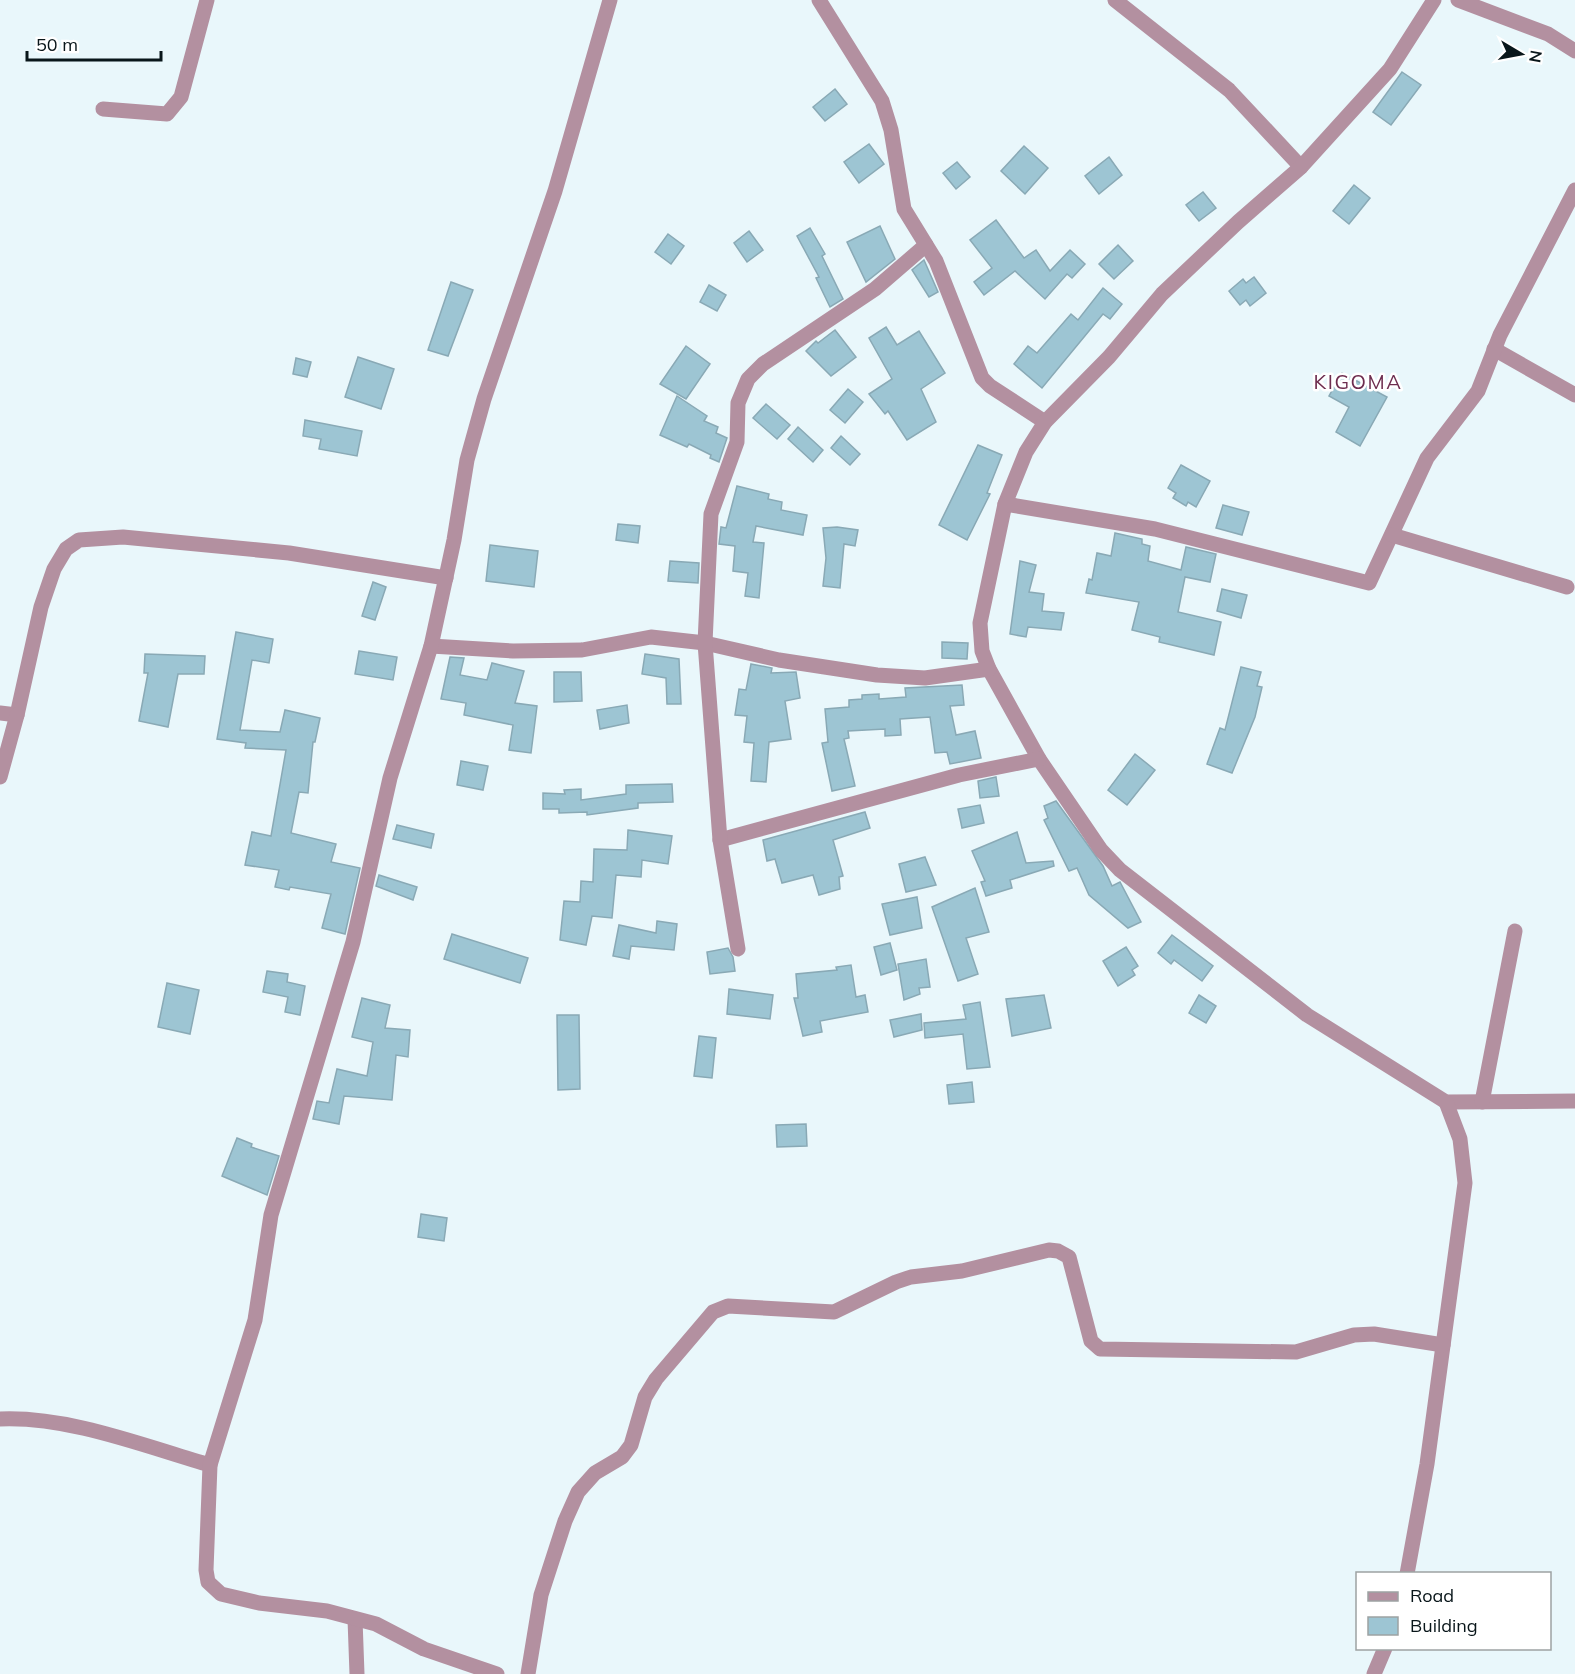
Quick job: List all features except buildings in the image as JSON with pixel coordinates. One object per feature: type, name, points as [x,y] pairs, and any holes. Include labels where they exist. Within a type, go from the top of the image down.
[{"type":"street","points":[[103,109],[167,114],[174,109],[181,97],[207,0]]},
{"type":"street","points":[[497,1674],[424,1649],[376,1624],[327,1611],[241,1600],[213,1589],[208,1582],[206,1570],[210,1465],[255,1320],[271,1215],[353,942],[390,778],[431,646],[446,578],[467,460],[484,399],[555,191],[610,0]]},
{"type":"street","points":[[819,0],[882,100],[891,130],[904,209],[936,261],[982,378],[990,386],[1045,422]]},
{"type":"street","points":[[1115,0],[1229,90],[1301,167]]},
{"type":"street","points":[[1434,0],[1390,69],[1301,167],[1238,222],[1162,294],[1109,357],[1045,422],[1026,452],[1005,504],[980,623],[982,651],[989,669],[1039,759],[1101,850],[1120,870],[1307,1015],[1446,1102],[1575,1101]]},
{"type":"street","points":[[1458,0],[1548,34],[1575,51]]},
{"type":"street","points":[[1005,504],[1155,529],[1365,584],[1372,580],[1427,458],[1478,392],[1494,349],[1575,190]]},
{"type":"street","points":[[738,949],[720,840],[705,643],[711,514],[737,442],[738,403],[748,379],[763,364],[875,289],[926,245]]},
{"type":"street","points":[[1494,349],[1575,395]]},
{"type":"street","points":[[1392,535],[1567,587]]},
{"type":"street","points":[[0,777],[17,715],[41,607],[54,569],[66,549],[79,540],[123,537],[289,553],[446,578]]},
{"type":"street","points":[[431,646],[513,651],[582,650],[651,636],[705,643],[779,660],[877,675],[925,678],[989,669]]},
{"type":"street","points":[[0,713],[17,715]]},
{"type":"street","points":[[720,840],[959,775],[1039,759]]},
{"type":"street","points":[[1482,1102],[1515,931]]},
{"type":"street","points":[[1407,1572],[1427,1464],[1465,1183],[1460,1138],[1446,1102]]},
{"type":"street","points":[[528,1674],[541,1595],[565,1521],[578,1492],[595,1473],[622,1457],[631,1445],[645,1397],[656,1379],[713,1312],[728,1306],[834,1312],[896,1281],[953,1272],[1049,1250],[1058,1251],[1069,1257],[1091,1341],[1100,1349],[1296,1352],[1354,1335],[1374,1334],[1443,1345]]},
{"type":"street","points":[[0,1419],[22,1418],[61,1423],[210,1465]]},
{"type":"street","points":[[355,1619],[357,1674]]},
{"type":"street","points":[[1374,1674],[1384,1650]]},
{"type":"district","name":"KIGOMA","points":[[1358,382]]}]
